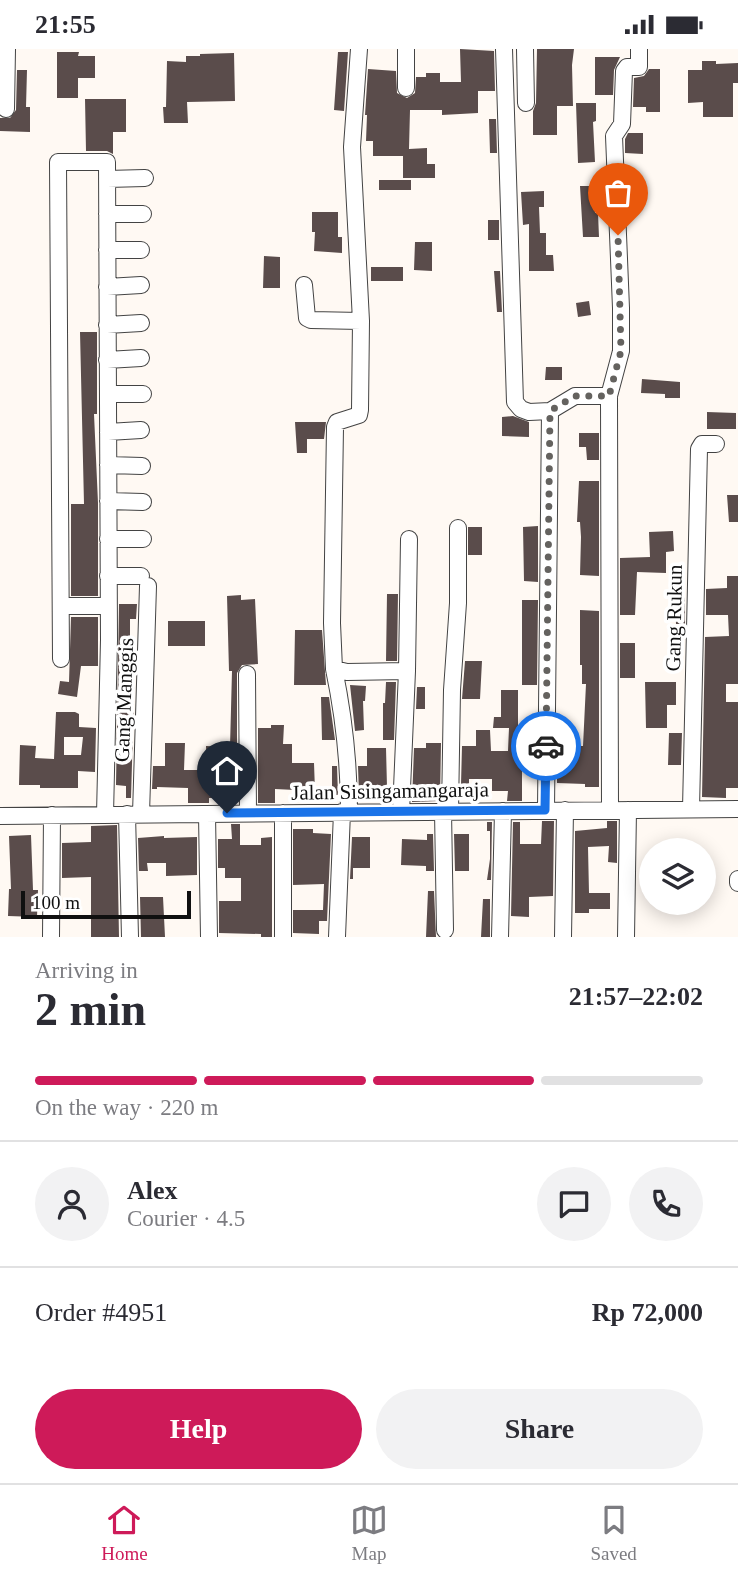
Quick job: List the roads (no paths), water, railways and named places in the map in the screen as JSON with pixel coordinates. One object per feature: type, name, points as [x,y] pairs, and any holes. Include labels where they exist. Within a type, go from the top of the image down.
[{"type":"street","points":[[6,109],[7,49]]},
{"type":"street","points":[[337,937],[349,760],[344,714],[334,669],[332,623],[335,428],[337,422],[359,415],[360,410],[361,321],[352,147],[359,49]]},
{"type":"street","points":[[406,49],[406,88]]},
{"type":"street","points":[[504,49],[515,402],[521,409],[529,412],[550,411],[575,396],[609,396]]},
{"type":"street","points":[[525,49],[526,103]]},
{"type":"street","points":[[610,810],[609,396],[621,351],[614,136],[622,124],[624,71],[627,67],[639,67],[639,49]]},
{"type":"street","points":[[61,659],[58,162],[107,162],[108,606],[105,814]]},
{"type":"street","points":[[107,179],[145,178]]},
{"type":"street","points":[[107,214],[143,214]]},
{"type":"street","points":[[107,250],[141,250]]},
{"type":"street","points":[[107,286],[141,285]]},
{"type":"street","points":[[304,285],[307,318],[361,321]]},
{"type":"street","points":[[107,325],[141,323]]},
{"type":"street","points":[[107,360],[141,358]]},
{"type":"street","points":[[108,394],[143,394]]},
{"type":"street","points":[[545,810],[550,411]]},
{"type":"street","points":[[108,432],[141,430]]},
{"type":"street","name":"Gang Rukun","points":[[691,809],[699,449],[702,445],[716,444]]},
{"type":"street","points":[[108,465],[142,465]]},
{"type":"street","points":[[108,501],[144,502]]},
{"type":"street","points":[[445,930],[447,811],[458,603],[458,528]]},
{"type":"street","points":[[108,539],[143,539]]},
{"type":"street","points":[[401,812],[409,539]]},
{"type":"street","name":"Gang Manggis","points":[[108,576],[144,581],[130,937]]},
{"type":"street","points":[[61,606],[108,606]]},
{"type":"street","points":[[334,669],[347,672],[407,671]]},
{"type":"street","points":[[247,674],[248,813]]},
{"type":"street","name":"Jalan Sisingamangaraja","points":[[0,816],[738,809]]},
{"type":"street","points":[[563,937],[565,810]]},
{"type":"street","points":[[626,937],[628,810]]},
{"type":"street","points":[[500,937],[503,811]]},
{"type":"street","points":[[283,813],[283,937]]},
{"type":"street","points":[[207,814],[209,937]]},
{"type":"street","points":[[51,937],[52,815]]}]
